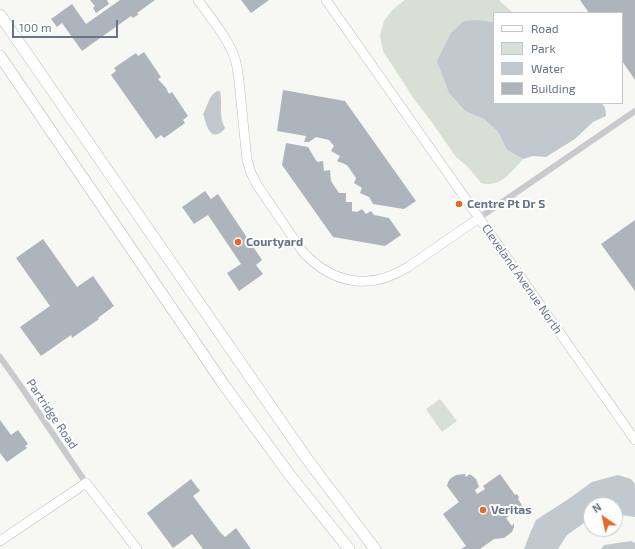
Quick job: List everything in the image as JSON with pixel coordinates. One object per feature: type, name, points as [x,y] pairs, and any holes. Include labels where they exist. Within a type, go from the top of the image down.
[{"type":"highway","points":[[0,15],[302,453],[375,549]]},
{"type":"highway","points":[[0,56],[224,385],[289,474],[349,549]]},
{"type":"street","points":[[198,0],[229,45],[234,57],[239,81],[247,160],[256,185],[300,248],[311,260],[316,265],[331,274],[342,278],[354,281],[378,280],[399,273],[635,111]]},
{"type":"street","name":"Cleveland Avenue North","points":[[326,0],[635,440]]},
{"type":"street","name":"Partridge Road","points":[[0,357],[86,483]]},
{"type":"street","points":[[0,540],[86,483],[137,549]]},
{"type":"green space","points":[[405,0],[499,0],[512,12],[493,12],[493,22],[478,20],[444,77],[449,93],[465,111],[484,119],[498,132],[507,150],[523,159],[505,178],[494,183],[481,183],[468,167],[456,157],[414,99],[383,51],[380,35],[384,21],[392,10]]},
{"type":"green space","points":[[440,399],[457,421],[442,432],[426,409]]},
{"type":"water","points":[[478,20],[493,22],[493,104],[603,104],[605,108],[606,116],[593,122],[575,139],[546,157],[533,156],[523,159],[507,150],[498,132],[484,119],[465,111],[449,93],[437,61],[451,33],[464,21]]},
{"type":"water","points":[[217,91],[220,91],[221,114],[225,128],[217,134],[213,134],[208,128],[203,114],[210,99]]},
{"type":"water","points":[[618,475],[631,479],[635,484],[635,517],[623,515],[623,497],[583,497],[583,524],[567,535],[558,549],[524,549],[536,520],[592,482]]},
{"type":"water","points":[[631,541],[635,543],[635,549],[601,549],[604,545]]},
{"type":"building","points":[[90,0],[107,0],[109,4],[96,13],[93,8],[95,6]]},
{"type":"building","points":[[120,0],[155,0],[137,13],[139,14],[133,18],[131,16],[82,51],[62,23],[57,27],[51,19],[72,4],[86,24]]},
{"type":"building","points":[[241,0],[269,0],[251,13]]},
{"type":"building","points":[[580,0],[635,0],[635,80],[623,62],[623,12],[588,12]]},
{"type":"building","points":[[144,52],[161,77],[158,79],[169,94],[172,92],[188,116],[183,120],[185,123],[164,138],[161,135],[156,139],[111,75],[116,71],[114,68],[136,53],[138,56]]},
{"type":"building","points":[[283,90],[345,101],[416,201],[404,209],[373,204],[369,197],[360,193],[362,188],[354,183],[356,178],[347,165],[337,161],[340,156],[331,151],[334,146],[329,140],[316,137],[309,142],[304,142],[306,136],[277,131]]},
{"type":"building","points":[[286,143],[308,147],[317,162],[323,161],[324,171],[330,170],[331,181],[339,193],[346,193],[346,202],[352,202],[352,211],[357,212],[362,209],[366,214],[371,211],[374,215],[389,218],[401,235],[385,246],[333,237],[282,165]]},
{"type":"building","name":"Courtyard","points":[[205,191],[211,199],[218,194],[262,260],[256,265],[263,274],[239,291],[227,273],[241,264],[208,215],[194,224],[182,207]]},
{"type":"building","points":[[635,220],[635,291],[601,244]]},
{"type":"building","points":[[43,239],[77,287],[93,276],[114,306],[98,318],[99,319],[72,338],[71,335],[41,356],[20,327],[50,306],[16,258]]},
{"type":"building","points":[[0,420],[11,435],[18,430],[28,444],[25,446],[27,448],[7,462],[0,453]]},
{"type":"building","name":"Veritas","points":[[466,474],[466,477],[470,474],[476,479],[479,487],[475,490],[477,494],[485,489],[483,486],[500,474],[515,495],[517,494],[523,507],[506,518],[512,526],[514,523],[512,532],[504,538],[494,539],[480,549],[461,549],[466,546],[443,514],[459,502],[447,486],[448,482],[456,475]]},
{"type":"building","points":[[191,479],[200,491],[193,496],[220,532],[225,537],[236,528],[251,549],[203,549],[192,534],[173,548],[147,513]]},
{"type":"place","name":"Centre Pt Dr S","points":[[459,204]]},
{"type":"place","name":"Courtyard","points":[[238,242]]},
{"type":"place","name":"Veritas","points":[[483,510]]}]
